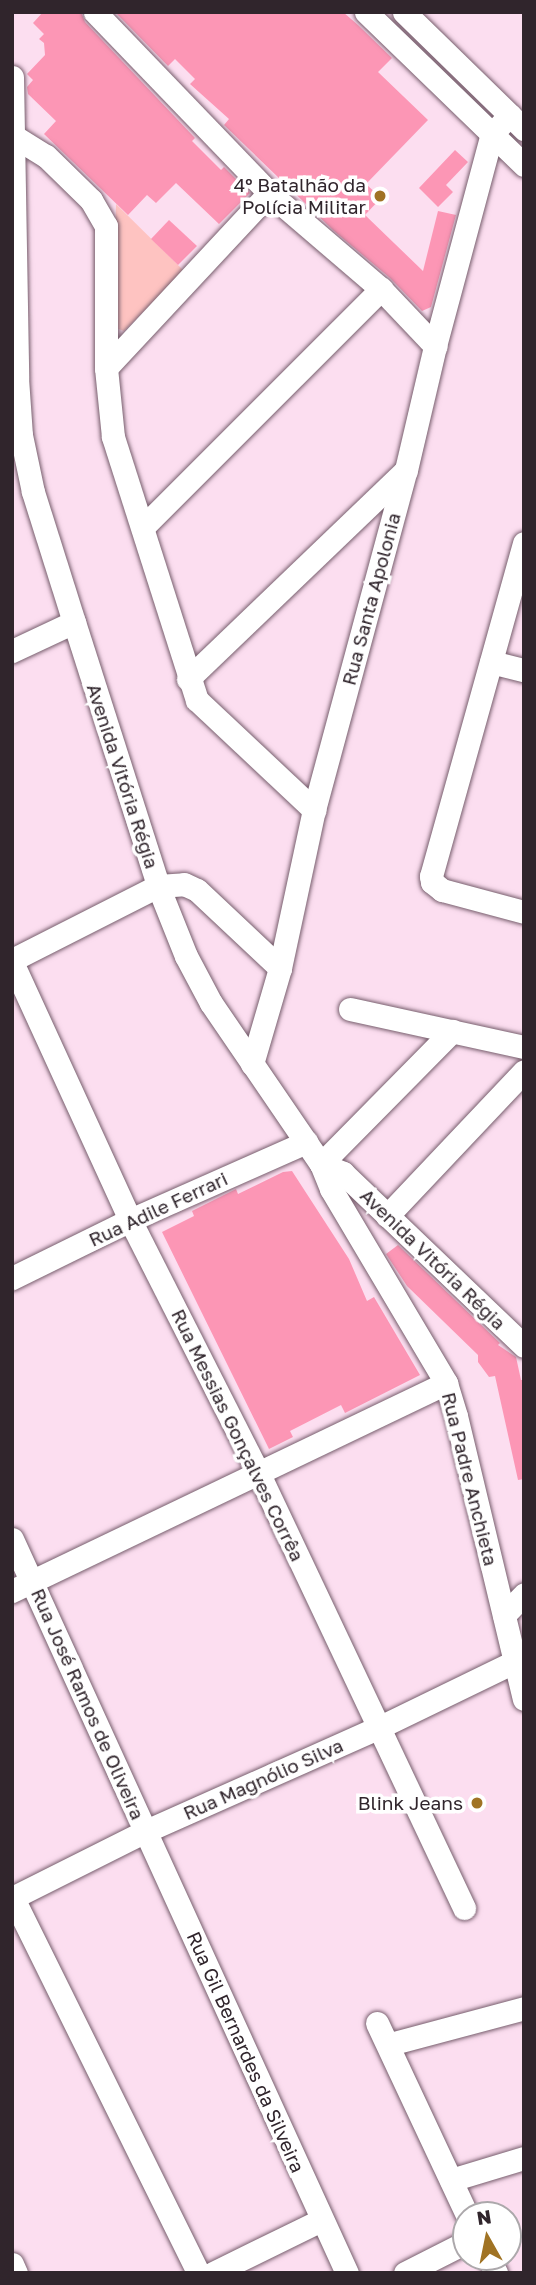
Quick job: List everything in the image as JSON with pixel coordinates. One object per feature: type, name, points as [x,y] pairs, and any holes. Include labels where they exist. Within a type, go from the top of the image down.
[{"type":"street","points":[[95,12],[269,192],[382,289],[435,346]]},
{"type":"street","points":[[366,12],[524,165]]},
{"type":"street","points":[[404,12],[517,122],[492,134]]},
{"type":"street","name":"Avenida Vitória Régia","points":[[12,77],[15,137],[14,333],[21,435],[33,492],[74,622],[158,886],[186,956],[211,1003],[321,1164],[343,1172],[524,1346]]},
{"type":"street","name":"Rua Santa Apolonia","points":[[251,1064],[280,968],[314,810],[406,470],[435,346],[492,134]]},
{"type":"street","points":[[15,137],[46,156],[91,200],[106,226],[106,368],[113,437],[143,527],[188,680],[197,700],[212,718],[314,810]]},
{"type":"street","points":[[106,368],[269,192]]},
{"type":"street","points":[[143,527],[382,289]]},
{"type":"street","points":[[188,680],[406,470]]},
{"type":"street","points":[[524,543],[432,869],[432,882],[442,890],[524,912]]},
{"type":"street","points":[[12,651],[74,622]]},
{"type":"street","points":[[491,662],[524,670]]},
{"type":"street","points":[[12,961],[158,886],[184,884],[197,890],[280,968]]},
{"type":"street","name":"Rua Messias Gonçalves Corrêa","points":[[12,961],[130,1220],[259,1474],[464,1908]]},
{"type":"street","points":[[350,1009],[524,1047]]},
{"type":"street","points":[[321,1164],[452,1031]]},
{"type":"street","points":[[367,1249],[524,1071]]},
{"type":"street","name":"Rua Adile Ferrari","points":[[12,1278],[130,1220],[306,1142]]},
{"type":"street","name":"Rua Padre Anchieta","points":[[321,1164],[327,1183],[446,1383],[524,1699]]},
{"type":"street","points":[[22,1586],[446,1383]]},
{"type":"street","name":"Rua José Ramos de Oliveira","points":[[12,1539],[22,1586],[146,1831]]},
{"type":"street","points":[[504,1615],[524,1594]]},
{"type":"street","name":"Rua Magnólio Silva","points":[[12,1897],[146,1831],[380,1727],[514,1662]]},
{"type":"street","name":"Rua Gil Bernardes da Silveira","points":[[146,1831],[347,2273]]},
{"type":"street","points":[[12,1897],[198,2273]]},
{"type":"street","points":[[390,2044],[524,2008]]},
{"type":"street","points":[[377,2023],[390,2044],[461,2201]]},
{"type":"street","points":[[451,2180],[524,2158]]},
{"type":"street","points":[[213,2273],[321,2220]]},
{"type":"street","points":[[405,2273],[452,2249]]},
{"type":"street","points":[[12,2264],[16,2273]]},
{"type":"shaded area","points":[[116,204],[184,271],[124,331],[116,328],[113,320]]},
{"type":"building","points":[[43,12],[81,12],[85,22],[195,138],[192,141],[221,170],[224,167],[250,193],[219,224],[176,183],[156,203],[147,195],[128,215],[44,134],[56,121],[28,94],[27,87],[33,80],[27,74],[45,55],[44,43],[39,39],[44,34],[33,23]]},
{"type":"building","points":[[115,12],[343,12],[358,25],[392,58],[378,72],[428,120],[366,184],[381,198],[365,215],[423,271],[438,211],[456,215],[431,307],[422,311],[390,278],[334,231],[224,125],[229,119],[190,84],[195,79],[175,59],[168,66]]},
{"type":"building","points":[[455,150],[468,162],[446,185],[453,192],[438,207],[419,188]]},
{"type":"building","points":[[169,220],[197,246],[178,265],[151,239]]},
{"type":"building","points":[[292,1171],[349,1259],[367,1301],[374,1297],[420,1375],[345,1413],[341,1405],[290,1431],[293,1437],[269,1449],[162,1232],[194,1216],[192,1211],[236,1189],[238,1194],[283,1172]]},
{"type":"building","points":[[398,1245],[500,1343],[498,1345],[516,1357],[521,1380],[524,1380],[524,1479],[518,1480],[495,1376],[489,1377],[478,1362],[478,1355],[407,1286],[386,1254]]},
{"type":"place","name":"4º Batalhão da Polícia Militar","points":[[380,196]]},
{"type":"place","name":"Blink Jeans","points":[[477,1803]]}]
